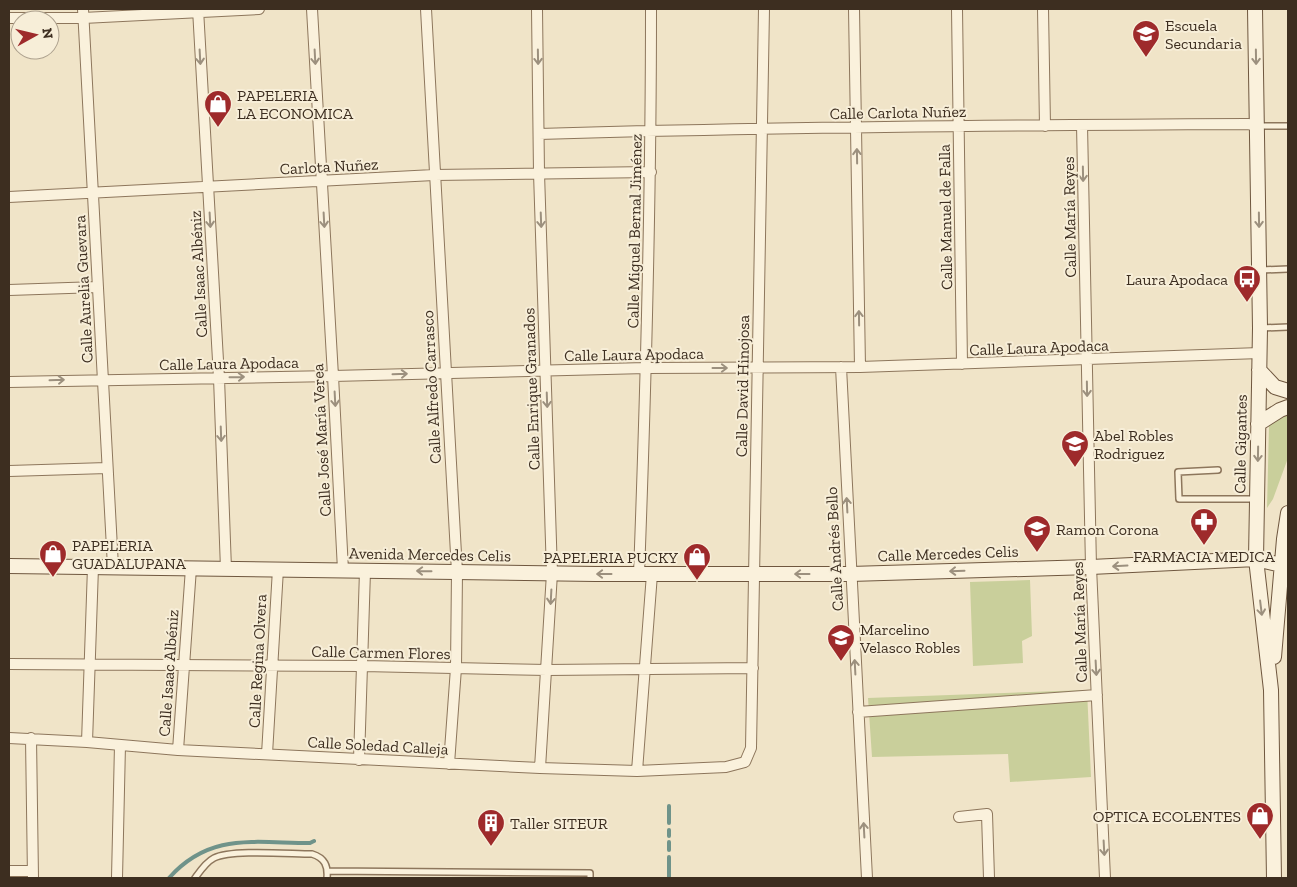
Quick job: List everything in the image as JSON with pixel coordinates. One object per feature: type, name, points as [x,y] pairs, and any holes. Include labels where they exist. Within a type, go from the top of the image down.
[{"type":"main road","name":"Calle Gigantes","points":[[1255,9],[1260,328],[1256,559],[1271,690],[1274,878]]},
{"type":"main road","points":[[1259,370],[1275,387],[1288,391]]},
{"type":"main road","points":[[1258,424],[1288,407]]},
{"type":"main road","points":[[1271,690],[1281,565],[1288,513]]},
{"type":"main road","name":"Calle Mercedes Celis","points":[[850,574],[1091,567],[1256,559],[1281,565]]},
{"type":"main road","name":"Avenida Mercedes Celis","points":[[9,566],[645,574],[850,574]]},
{"type":"street","points":[[9,18],[83,13],[259,9]]},
{"type":"street","name":"Calle José María Verea","points":[[312,9],[343,570]]},
{"type":"street","name":"Calle Alfredo Carrasco","points":[[426,9],[456,572],[456,668],[449,764]]},
{"type":"street","name":"Calle Enrique Granados","points":[[537,9],[539,173],[552,573],[540,768]]},
{"type":"street","name":"Calle Miguel Bernal Jiménez","points":[[637,771],[645,670],[646,368],[651,172],[651,9]]},
{"type":"street","name":"Calle David Hinojosa","points":[[745,762],[751,748],[764,9]]},
{"type":"street","points":[[854,9],[860,367]]},
{"type":"street","name":"Calle Manuel de Falla","points":[[957,9],[962,364]]},
{"type":"street","points":[[1043,9],[1044,126]]},
{"type":"street","name":"Calle Isaac Albéniz","points":[[198,10],[219,378],[226,568]]},
{"type":"street","name":"Calle Aurelia Guevara","points":[[83,13],[113,567]]},
{"type":"street","name":"Calle Carlota Nuñez","points":[[538,134],[651,130],[959,126],[1248,124],[1257,126]]},
{"type":"street","name":"Calle María Reyes","points":[[1082,125],[1091,567],[1105,878]]},
{"type":"street","name":"Carlota Nuñez","points":[[9,197],[434,175],[651,172]]},
{"type":"street","points":[[9,290],[98,287]]},
{"type":"street","name":"Calle Laura Apodaca","points":[[9,382],[646,368],[860,367],[1260,354]]},
{"type":"street","name":"Calle Andrés Bello","points":[[840,367],[867,878]]},
{"type":"street","points":[[9,471],[107,468]]},
{"type":"street","points":[[87,742],[94,567]]},
{"type":"street","name":"Calle Isaac Albéniz","points":[[178,750],[191,568]]},
{"type":"street","name":"Calle Regina Olvera","points":[[267,754],[278,569]]},
{"type":"street","points":[[360,760],[365,571]]},
{"type":"street","name":"Calle Carmen Flores","points":[[9,664],[362,666],[547,670],[753,668]]},
{"type":"street","points":[[858,712],[1097,695]]},
{"type":"street","name":"Calle Soledad Calleja","points":[[9,738],[31,738],[178,750],[540,768],[637,771],[726,766],[745,762]]},
{"type":"street","points":[[9,871],[33,875],[31,738]]},
{"type":"street","points":[[117,878],[120,745]]},
{"type":"street","points":[[959,817],[987,814],[989,878]]},
{"type":"lane","points":[[1257,126],[1288,126]]},
{"type":"lane","points":[[1259,270],[1288,269]]},
{"type":"lane","points":[[1260,328],[1288,327]]},
{"type":"lane","points":[[1218,470],[1178,472],[1179,499],[1257,498]]},
{"type":"lane","points":[[196,878],[203,867],[213,858],[228,853],[312,854],[320,856],[325,862],[328,871],[327,878]]},
{"type":"lane","points":[[328,871],[590,873],[590,878]]},
{"type":"green space","points":[[1288,414],[1288,458],[1273,499],[1267,508],[1269,426]]},
{"type":"green space","points":[[1030,580],[1032,636],[1022,641],[1023,663],[973,666],[970,582]]},
{"type":"green space","points":[[1087,690],[1091,777],[1010,782],[1008,754],[872,757],[868,698]]},
{"type":"waterway","points":[[669,806],[669,823]]},
{"type":"waterway","points":[[669,830],[669,836]]},
{"type":"waterway","points":[[169,878],[185,863],[200,853],[217,847],[234,843],[310,843],[314,841]]},
{"type":"waterway","points":[[669,842],[669,850]]},
{"type":"waterway","points":[[669,857],[669,878]]},
{"type":"place","name":"Escuela Secundaria","points":[[1146,58]]},
{"type":"place","name":"PAPELERIA LA ECONOMICA","points":[[218,128]]},
{"type":"place","name":"Laura Apodaca","points":[[1247,303]]},
{"type":"place","name":"Abel Robles Rodriguez","points":[[1075,468]]},
{"type":"place","name":"FARMACIA MEDICA","points":[[1204,546]]},
{"type":"place","name":"Ramon Corona","points":[[1037,553]]},
{"type":"place","name":"PAPELERIA GUADALUPANA","points":[[53,578]]},
{"type":"place","name":"PAPELERIA PUCKY","points":[[697,581]]},
{"type":"place","name":"Marcelino Velasco Robles","points":[[841,662]]},
{"type":"place","name":"OPTICA ECOLENTES","points":[[1260,840]]},
{"type":"place","name":"Taller SITEUR","points":[[491,847]]}]
